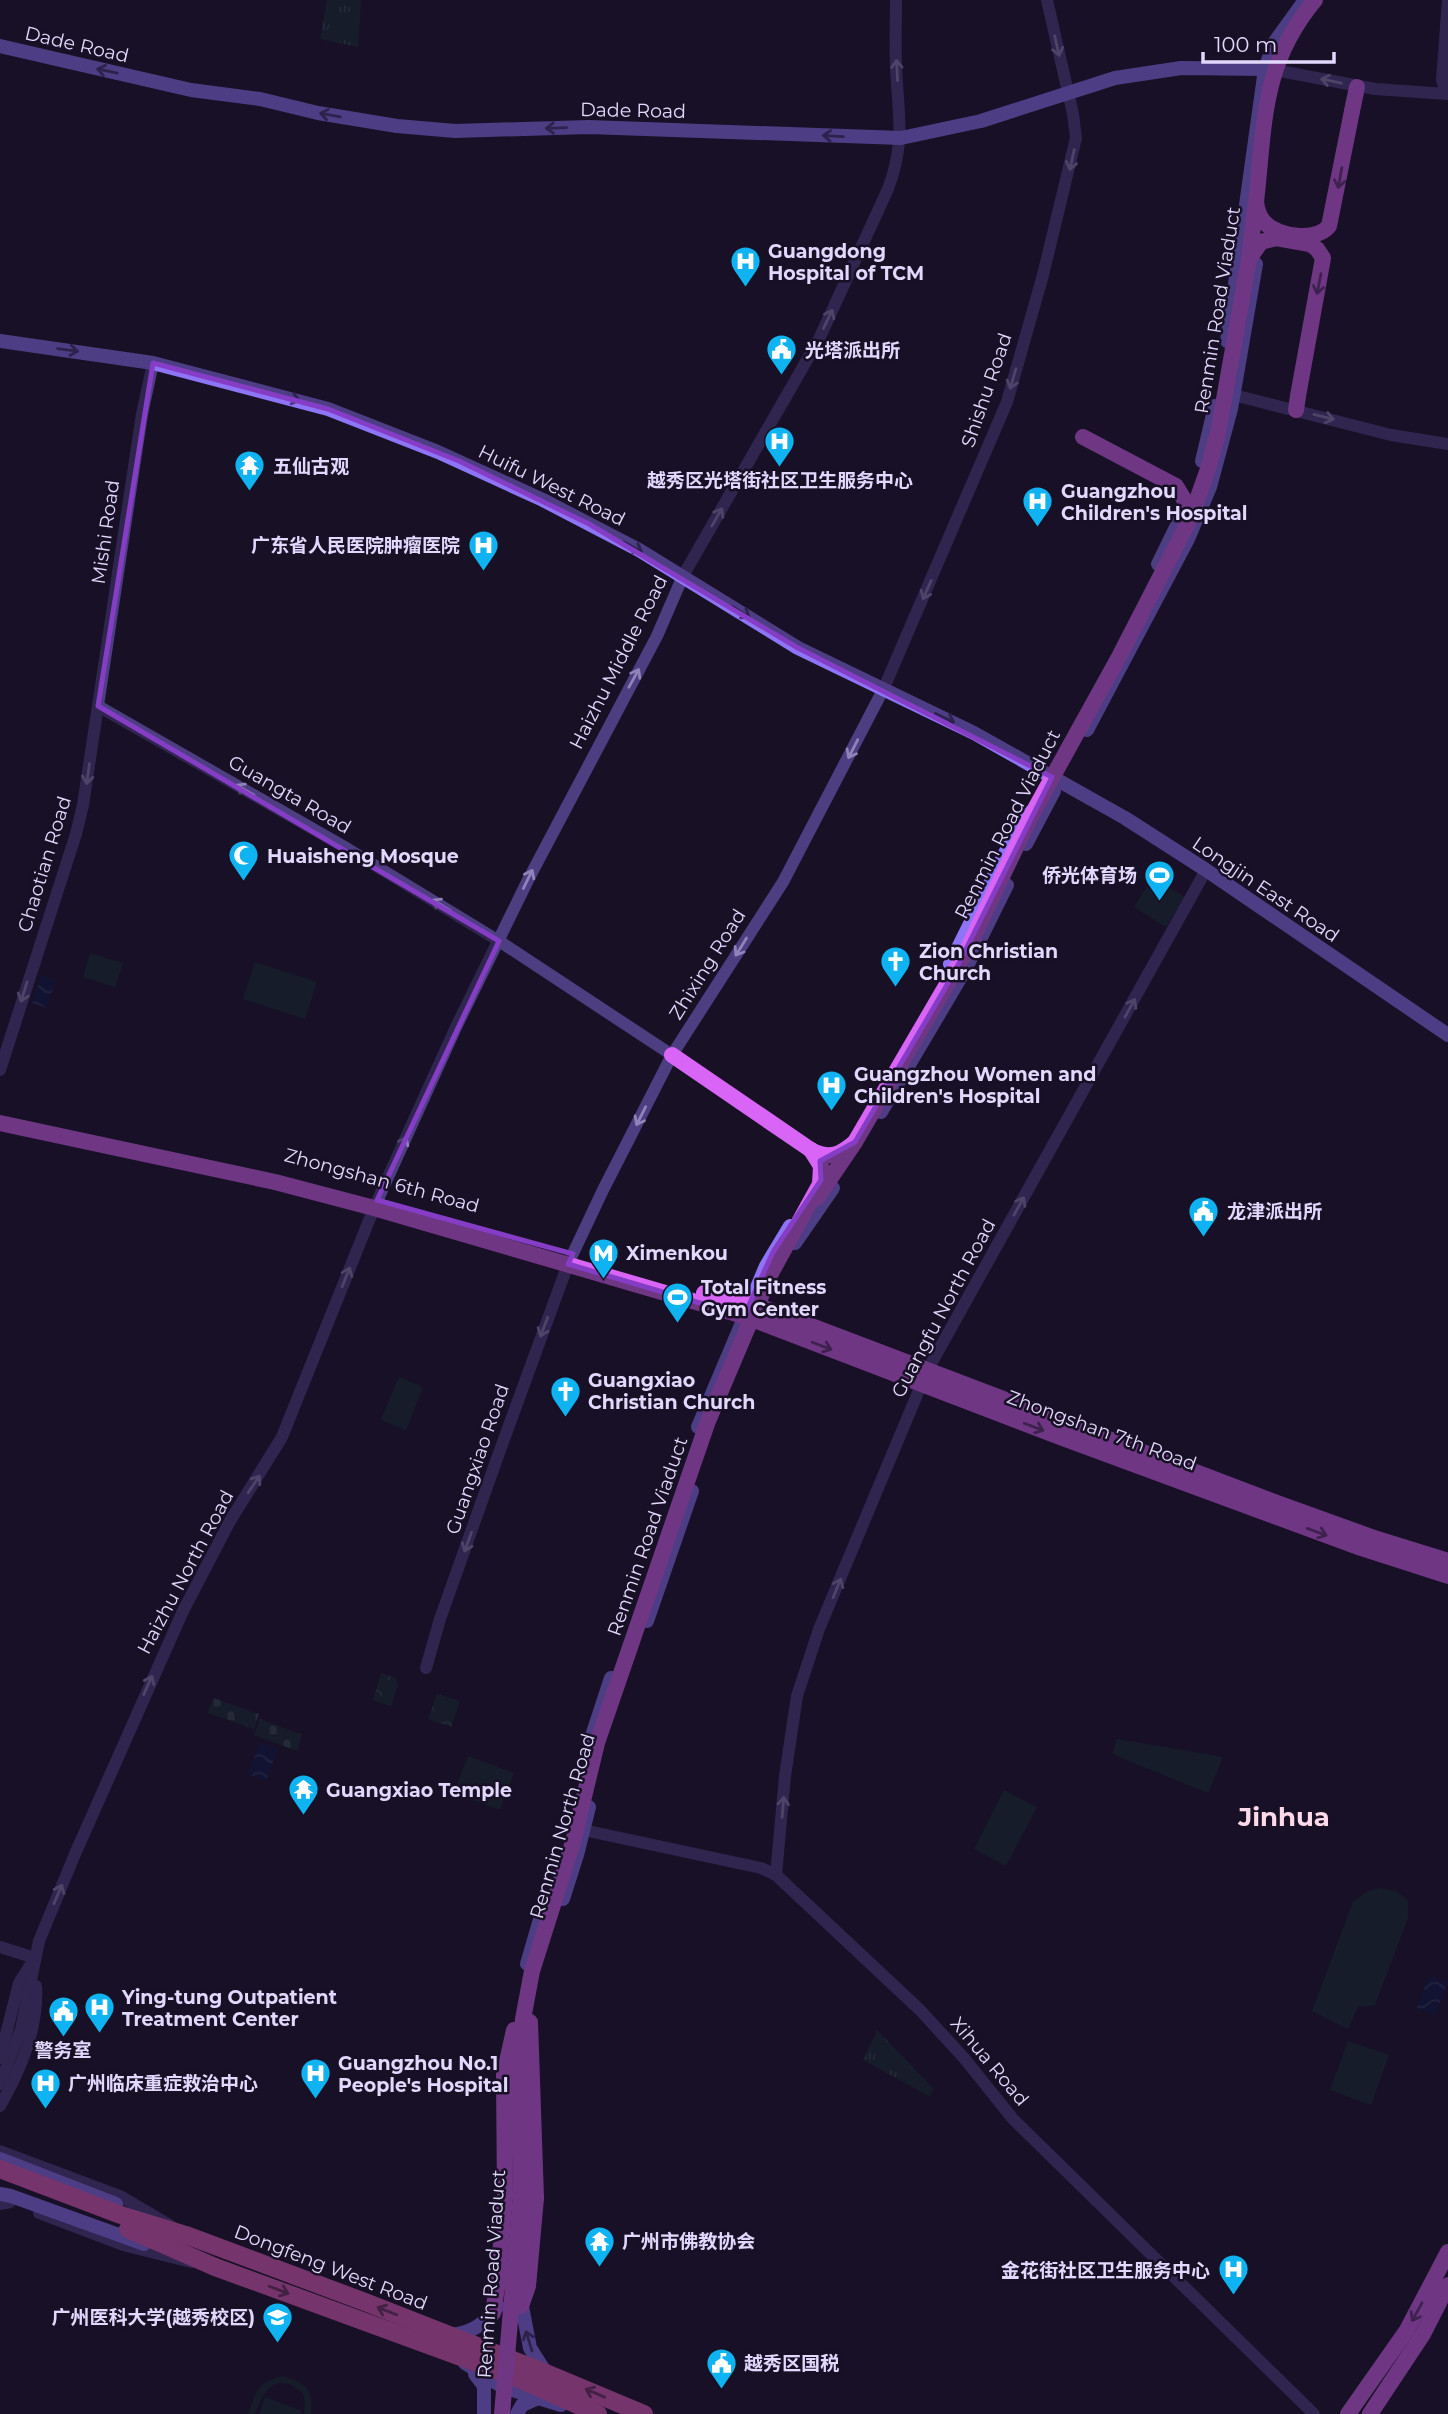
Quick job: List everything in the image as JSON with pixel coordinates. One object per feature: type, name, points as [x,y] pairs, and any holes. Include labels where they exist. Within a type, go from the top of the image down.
[{"type":"highway","name":"Dongfeng West Road","points":[[2,2158],[121,2215],[186,2235],[451,2335],[644,2414]]},
{"type":"highway","name":"Dongfeng West Road","points":[[0,2180],[163,2242],[215,2267],[522,2380],[598,2414]]},
{"type":"main road","points":[[754,1312],[773,1252],[855,1127],[945,973],[1045,774],[1101,674],[1187,505],[1203,459],[1219,391],[1265,69],[1272,47],[1305,0]]},
{"type":"main road","name":"Renmin Road Viaduct","points":[[502,2414],[521,2194],[518,2068],[529,1984],[573,1842],[597,1743],[708,1421],[766,1283],[783,1249],[855,1142],[967,950],[1043,793],[1120,655],[1183,532],[1203,484],[1218,433],[1249,259],[1272,74],[1294,26],[1315,0]]},
{"type":"main road","points":[[754,1312],[795,1243],[856,1154],[965,970],[1059,781],[1196,524],[1219,459],[1234,395],[1256,261],[1272,119],[1281,71],[1291,46],[1324,0]]},
{"type":"main road","name":"Dade Road","points":[[0,46],[191,90],[260,100],[318,113],[428,130],[455,131],[589,127],[901,138],[981,121],[1115,78],[1158,71],[1220,67],[1265,69]]},
{"type":"main road","points":[[1256,202],[1263,221],[1275,230],[1308,236],[1324,232],[1333,218],[1357,87]]},
{"type":"main road","points":[[1249,259],[1261,242],[1276,238],[1310,244],[1323,258],[1297,403]]},
{"type":"main road","name":"Huifu West Road","points":[[0,341],[153,363],[328,409],[374,425],[542,500],[629,545],[798,648],[974,733],[1045,774]]},
{"type":"main road","points":[[1083,438],[1176,486],[1185,501],[1183,532]]},
{"type":"main road","name":"Longjin East Road","points":[[1045,774],[1125,818],[1206,870],[1448,1035]]},
{"type":"main road","points":[[672,1055],[811,1150],[832,1157],[844,1152],[855,1142]]},
{"type":"main road","name":"Zhongshan 6th Road","points":[[0,1114],[278,1174],[754,1312]]},
{"type":"main road","name":"Zhongshan 6th Road","points":[[0,1123],[376,1204]]},
{"type":"main road","points":[[800,1223],[820,1184],[821,1167],[811,1150]]},
{"type":"main road","name":"Zhongshan 7th Road","points":[[754,1312],[1342,1541],[1448,1576]]},
{"type":"main road","name":"Renmin North Road","points":[[545,2373],[530,2348],[521,2306],[520,2279],[527,2199],[525,2076],[530,2029],[543,1959],[577,1829],[598,1714],[702,1415],[754,1312]]},
{"type":"main road","name":"Zhongshan 7th Road","points":[[924,1378],[1448,1562]]},
{"type":"main road","name":"Renmin North Road","points":[[496,2308],[508,2269],[514,2202],[514,2034],[524,1972],[577,1829]]},
{"type":"main road","points":[[451,2335],[471,2332],[482,2325],[496,2308],[505,2196],[504,2075],[510,2043],[529,1984]]},
{"type":"main road","points":[[496,2308],[521,2306],[528,2286],[536,2198],[529,1984]]},
{"type":"main road","points":[[2,2158],[186,2235]]},
{"type":"main road","points":[[4,2197],[215,2267]]},
{"type":"main road","points":[[1351,2411],[1407,2330],[1448,2252]]},
{"type":"main road","points":[[1370,2414],[1423,2334],[1448,2285]]},
{"type":"main road","points":[[452,2355],[503,2387],[589,2414]]},
{"type":"main road","points":[[452,2355],[482,2380],[485,2393],[484,2414]]},
{"type":"main road","points":[[517,2414],[522,2405],[538,2398]]},
{"type":"street","name":"Haizhu Middle Road","points":[[376,1204],[457,1025],[594,751],[657,635],[683,576],[819,339],[888,189],[897,165],[901,138],[896,66],[896,0]]},
{"type":"street","name":"Shishu Road","points":[[884,688],[1007,402],[1074,153],[1075,126],[1047,0]]},
{"type":"street","points":[[1265,69],[1357,87],[1447,94],[1442,79],[1448,0]]},
{"type":"street","name":"Mishi Road","points":[[98,706],[142,414],[153,363]]},
{"type":"street","points":[[1219,391],[1297,403],[1391,435],[1448,444]]},
{"type":"street","name":"Zhixing Road","points":[[571,1259],[672,1055],[783,882],[884,688]]},
{"type":"street","name":"Guangta Road","points":[[98,706],[348,849],[499,941],[672,1055]]},
{"type":"street","name":"Chaotian Road","points":[[0,1070],[76,834],[86,789],[98,706]]},
{"type":"street","name":"Guangfu North Road","points":[[776,1875],[785,1776],[797,1696],[820,1629],[924,1378],[1206,870]]},
{"type":"street","name":"Haizhu North Road","points":[[35,1958],[54,1902],[183,1611],[230,1521],[282,1437],[376,1204]]},
{"type":"street","name":"Guangxiao Road","points":[[426,1668],[440,1619],[571,1259]]},
{"type":"street","name":"Xihua Road","points":[[577,1829],[761,1868],[776,1875],[920,2010],[964,2058],[1013,2119],[1314,2414]]},
{"type":"street","points":[[0,1947],[35,1958]]},
{"type":"street","points":[[0,2084],[21,2029],[35,1958]]},
{"type":"street","points":[[0,2058],[19,1983],[35,1958]]},
{"type":"street","points":[[0,2106],[17,2074],[29,2038],[37,1993],[35,1958]]},
{"type":"street","points":[[4,2197],[148,2253],[215,2267]]},
{"type":"highlighted area","points":[[153,363],[328,409],[459,461],[589,524],[798,648],[1052,777],[954,973],[855,1142],[820,1161],[821,1180],[773,1252],[744,1316],[568,1264],[573,1254],[377,1200],[499,941],[98,706]]},
{"type":"green space","points":[[327,0],[361,0],[358,47],[320,39]]},
{"type":"green space","name":"侨光体育场","points":[[1153,877],[1185,897],[1166,927],[1134,907]]},
{"type":"green space","points":[[90,953],[123,963],[115,987],[83,977]]},
{"type":"green space","points":[[255,962],[317,982],[305,1019],[243,999]]},
{"type":"green space","points":[[399,1377],[423,1387],[406,1430],[381,1420]]},
{"type":"green space","points":[[381,1673],[395,1678],[398,1685],[391,1706],[373,1700]]},
{"type":"green space","points":[[437,1694],[460,1701],[451,1727],[428,1719]]},
{"type":"green space","points":[[213,1698],[259,1714],[254,1729],[208,1713]]},
{"type":"green space","points":[[260,1719],[302,1735],[297,1751],[254,1735]]},
{"type":"green space","points":[[1117,1739],[1223,1757],[1208,1793],[1112,1754]]},
{"type":"green space","points":[[468,1756],[514,1773],[500,1810],[454,1793]]},
{"type":"green space","points":[[1004,1790],[1037,1807],[1006,1866],[974,1849]]},
{"type":"green space","points":[[1380,1888],[1396,1891],[1408,1900],[1408,1918],[1375,2005],[1358,2007],[1348,2029],[1312,2011],[1353,1902],[1368,1891]]},
{"type":"green space","points":[[877,2030],[934,2089],[929,2096],[863,2060]]},
{"type":"green space","points":[[1348,2041],[1389,2055],[1371,2105],[1330,2090]]},
{"type":"green space","points":[[283,2376],[306,2388],[311,2398],[311,2414],[304,2414],[303,2393],[286,2383],[279,2383],[267,2391],[255,2414],[248,2414],[259,2389],[268,2381]]},
{"type":"green space","points":[[265,2397],[302,2411],[301,2414],[259,2414]]},
{"type":"water","points":[[41,975],[56,980],[46,1008],[32,1003]]},
{"type":"water","points":[[260,1743],[278,1749],[266,1781],[248,1774]]},
{"type":"water","points":[[1429,1976],[1447,1983],[1435,2015],[1417,2008]]},
{"type":"place","name":"Guangdong Hospital of TCM","points":[[745,289]]},
{"type":"place","name":"光塔派出所","points":[[782,377]]},
{"type":"place","name":"越秀区光塔街社区卫生服务中心","points":[[780,468]]},
{"type":"place","name":"五仙古观","points":[[250,493]]},
{"type":"place","name":"Guangzhou Children's Hospital","points":[[1038,529]]},
{"type":"place","name":"广东省人民医院肿瘤医院","points":[[483,572]]},
{"type":"place","name":"Huaisheng Mosque","points":[[244,883]]},
{"type":"place","name":"侨光体育场","points":[[1160,902]]},
{"type":"place","name":"Zion Christian Church","points":[[896,989]]},
{"type":"place","name":"Guangzhou Women and Children's Hospital","points":[[831,1112]]},
{"type":"place","name":"龙津派出所","points":[[1204,1238]]},
{"type":"place","name":"Ximenkou","points":[[603,1280]]},
{"type":"place","name":"Total Fitness Gym Center","points":[[678,1325]]},
{"type":"place","name":"Guangxiao Christian Church","points":[[565,1418]]},
{"type":"place","name":"Guangxiao Temple","points":[[303,1817]]},
{"type":"place","name":"Ying-tung Outpatient Treatment Center","points":[[99,2035]]},
{"type":"place","name":"警务室","points":[[63,2038]]},
{"type":"place","name":"Guangzhou No.1 People's Hospital","points":[[315,2101]]},
{"type":"place","name":"广州临床重症救治中心","points":[[45,2110]]},
{"type":"place","name":"广州市佛教协会","points":[[599,2268]]},
{"type":"place","name":"金花街社区卫生服务中心","points":[[1233,2297]]},
{"type":"place","name":"广州医科大学(越秀校区)","points":[[278,2344]]},
{"type":"place","name":"越秀区国税","points":[[721,2390]]},
{"type":"district","name":"Jinhua","points":[[1284,1817]]}]
